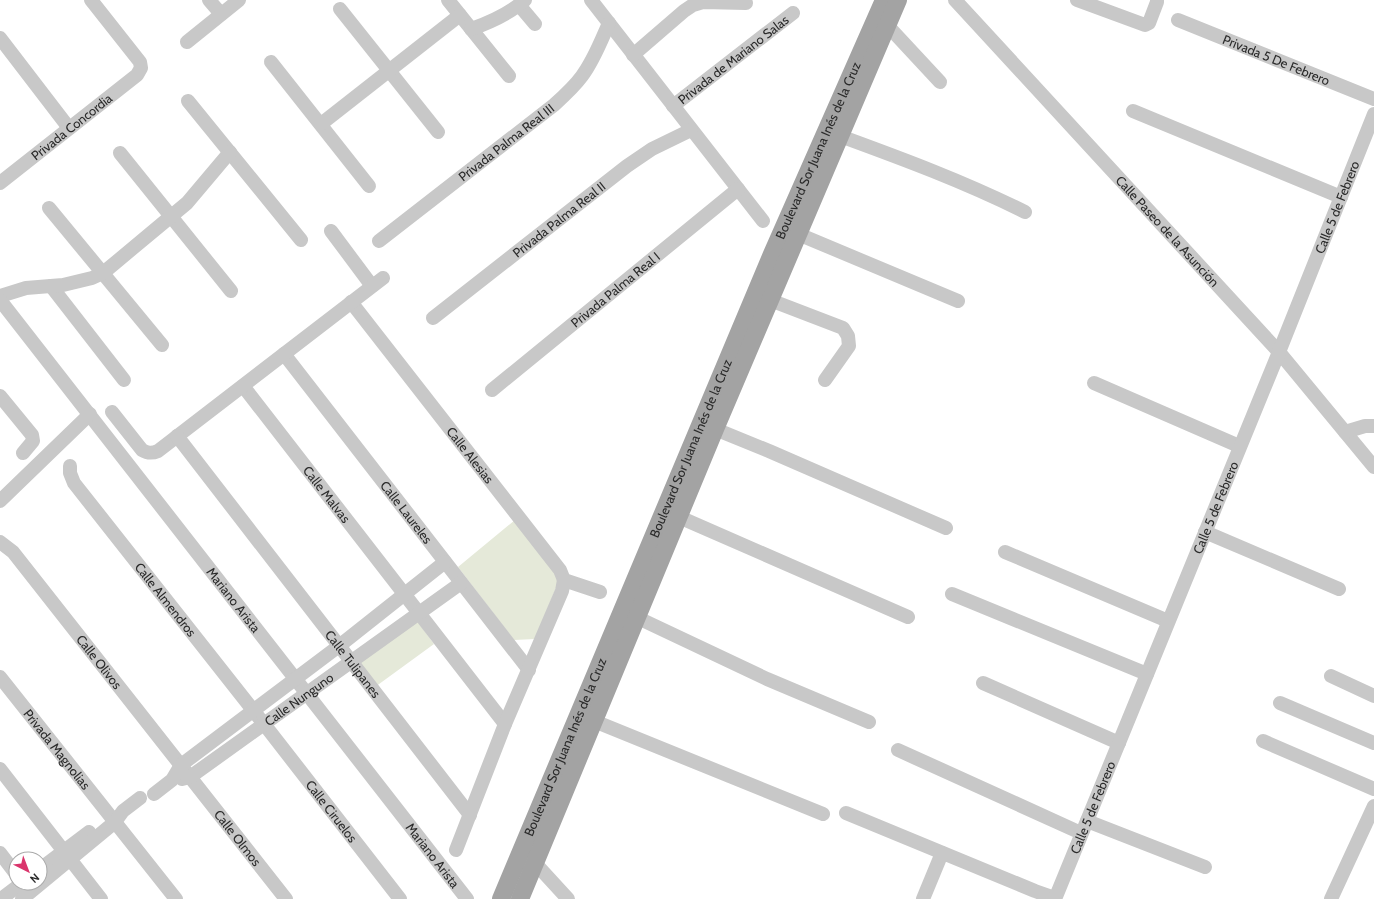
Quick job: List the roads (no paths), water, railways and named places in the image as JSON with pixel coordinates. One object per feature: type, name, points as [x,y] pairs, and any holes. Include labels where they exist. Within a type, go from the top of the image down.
[{"type":"main road","name":"Boulevard Sor Juana Inés de la Cruz","points":[[501,899],[772,254],[884,0]]},
{"type":"main road","name":"Boulevard Sor Juana Inés de la Cruz","points":[[520,899],[638,618],[715,429],[898,0]]},
{"type":"street","name":"Privada Concordia","points":[[0,182],[137,75],[141,68],[140,62],[91,0]]},
{"type":"street","points":[[209,0],[221,14]]},
{"type":"street","points":[[187,42],[239,0]]},
{"type":"street","points":[[591,0],[763,221]]},
{"type":"street","name":"Calle Paseo de la Asunción","points":[[955,0],[1279,352],[1374,467]]},
{"type":"street","points":[[1077,0],[1145,25],[1149,23],[1157,0]]},
{"type":"street","points":[[450,1],[509,76]]},
{"type":"street","points":[[471,29],[504,15],[522,2],[535,24]]},
{"type":"street","points":[[633,54],[693,5],[703,2],[746,3]]},
{"type":"street","points":[[340,9],[438,132]]},
{"type":"street","name":"Privada de Mariano Salas","points":[[673,106],[793,13]]},
{"type":"street","points":[[321,124],[460,15]]},
{"type":"street","name":"Privada 5 De Febrero","points":[[1178,20],[1374,99]]},
{"type":"street","name":"Privada Palma Real III","points":[[379,241],[554,105],[570,90],[583,75],[593,58],[609,23]]},
{"type":"street","points":[[887,25],[940,82]]},
{"type":"street","points":[[0,38],[69,128]]},
{"type":"street","points":[[271,62],[369,186]]},
{"type":"street","points":[[188,101],[301,240]]},
{"type":"street","points":[[1133,111],[1341,197]]},
{"type":"street","name":"Calle 5 de Febrero","points":[[1055,898],[1239,446],[1279,352],[1374,114]]},
{"type":"street","name":"Privada Palma Real II","points":[[433,318],[626,166],[652,149],[691,130]]},
{"type":"street","points":[[840,136],[931,170],[1025,212]]},
{"type":"street","points":[[1,300],[92,278],[103,273],[187,204],[230,152]]},
{"type":"street","points":[[120,153],[231,291]]},
{"type":"street","name":"Privada Palma Real I","points":[[492,390],[738,190]]},
{"type":"street","points":[[49,208],[162,345]]},
{"type":"street","points":[[112,412],[142,450],[152,453],[158,451],[378,282],[331,231]]},
{"type":"street","points":[[798,234],[958,301]]},
{"type":"street","points":[[56,287],[124,380]]},
{"type":"street","name":"Mariano Arista","points":[[1,300],[467,899]]},
{"type":"street","points":[[770,300],[843,328],[848,336],[849,346],[825,380]]},
{"type":"street","name":"Calle Alesias","points":[[351,302],[560,570],[564,580]]},
{"type":"street","name":"Calle Laureles","points":[[284,354],[529,670]]},
{"type":"street","points":[[1094,383],[1239,446]]},
{"type":"street","name":"Calle Malvas","points":[[243,386],[412,604]]},
{"type":"street","points":[[0,396],[32,435],[33,441],[23,453]]},
{"type":"street","points":[[0,501],[90,414]]},
{"type":"street","points":[[1345,432],[1365,426],[1374,426]]},
{"type":"street","points":[[715,429],[946,528]]},
{"type":"street","name":"Calle Tulipanes","points":[[177,436],[470,814]]},
{"type":"street","name":"Calle Almendros","points":[[70,470],[74,483],[264,724]]},
{"type":"street","points":[[679,517],[908,617]]},
{"type":"street","points":[[1205,532],[1339,589]]},
{"type":"street","name":"Calle Olivos","points":[[4,544],[14,552],[190,777]]},
{"type":"street","points":[[1005,552],[1168,621]]},
{"type":"street","name":"Calle Nunguno","points":[[172,780],[190,777],[351,661],[412,604],[445,562]]},
{"type":"street","points":[[456,850],[505,724],[562,591],[564,580],[600,592]]},
{"type":"street","name":"Calle Nunguno","points":[[154,794],[172,780],[181,765],[339,646],[412,604],[461,583]]},
{"type":"street","points":[[952,594],[1147,674]]},
{"type":"street","points":[[412,604],[505,724]]},
{"type":"street","points":[[638,618],[767,679],[869,722]]},
{"type":"street","points":[[1330,676],[1374,696]]},
{"type":"street","name":"Privada Magnolias","points":[[0,677],[116,816],[176,899]]},
{"type":"street","points":[[983,683],[1119,743]]},
{"type":"street","points":[[1280,703],[1374,743]]},
{"type":"street","points":[[594,721],[823,814]]},
{"type":"street","name":"Calle Ciruelos","points":[[264,724],[400,899]]},
{"type":"street","points":[[1263,742],[1374,789]]},
{"type":"street","points":[[898,750],[1084,827],[1205,867]]},
{"type":"street","points":[[0,769],[101,899]]},
{"type":"street","name":"Calle Olmos","points":[[190,777],[286,899]]},
{"type":"street","points":[[48,872],[67,855],[140,798]]},
{"type":"street","points":[[1331,899],[1374,806]]},
{"type":"street","points":[[846,813],[1055,898]]},
{"type":"street","points":[[0,853],[8,864]]},
{"type":"street","points":[[923,899],[942,853]]},
{"type":"street","points":[[48,865],[67,855]]},
{"type":"street","points":[[535,863],[568,899]]},
{"type":"street","points":[[1,899],[27,891]]}]
